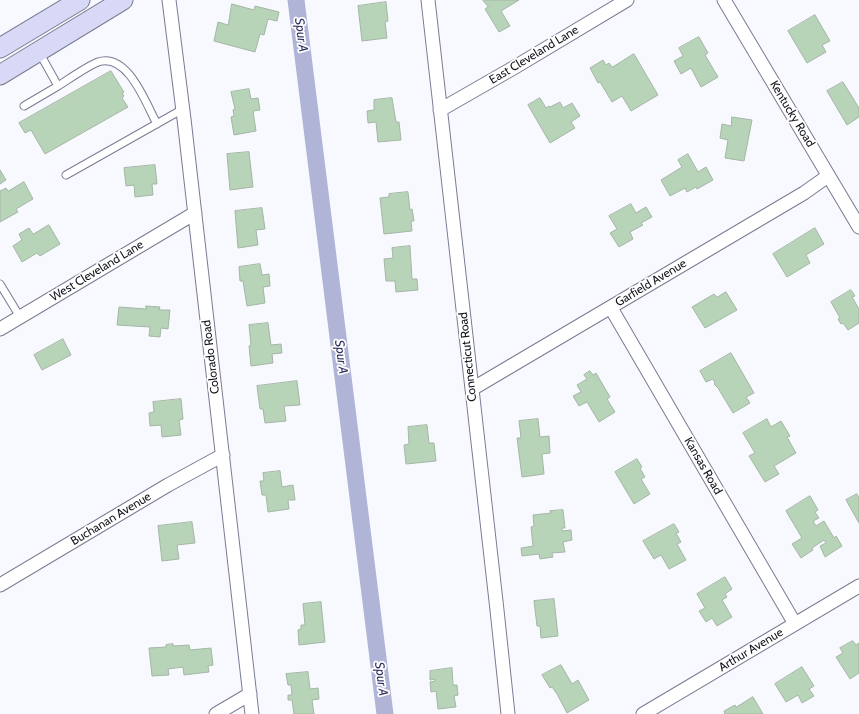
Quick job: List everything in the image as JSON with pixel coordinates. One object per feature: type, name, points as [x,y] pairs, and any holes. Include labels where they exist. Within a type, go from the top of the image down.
[{"type":"main road","points":[[0,48],[80,0]]},
{"type":"main road","points":[[0,75],[123,0]]},
{"type":"street","name":"Colorado Road","points":[[169,0],[183,109],[252,714]]},
{"type":"street","name":"Connecticut Road","points":[[428,0],[508,714]]},
{"type":"street","name":"East Cleveland Lane","points":[[440,110],[627,0]]},
{"type":"street","name":"Kentucky Road","points":[[724,0],[859,227]]},
{"type":"street","name":"Garfield Avenue","points":[[472,389],[804,193],[828,176]]},
{"type":"street","name":"West Cleveland Lane","points":[[0,329],[195,214]]},
{"type":"street","name":"Kansas Road","points":[[611,308],[795,624]]},
{"type":"street","name":"Buchanan Avenue","points":[[0,585],[168,485],[222,455]]},
{"type":"street","name":"Arthur Avenue","points":[[643,714],[859,586]]},
{"type":"street","points":[[216,714],[250,694]]},
{"type":"lane","points":[[39,52],[58,86]]},
{"type":"lane","points":[[24,106],[98,62],[109,60],[119,64],[132,77],[156,124]]},
{"type":"lane","points":[[66,175],[183,109]]},
{"type":"lane","points":[[0,284],[20,317]]},
{"type":"building","points":[[483,0],[519,0],[501,11],[510,26],[499,32],[485,9],[488,7]]},
{"type":"building","points":[[386,2],[388,21],[385,22],[387,38],[362,41],[358,6]]},
{"type":"building","points":[[232,4],[254,10],[255,6],[279,12],[277,21],[268,19],[264,35],[260,34],[255,52],[214,41],[218,22],[228,25]]},
{"type":"building","points":[[815,15],[830,41],[822,45],[826,52],[807,63],[788,31]]},
{"type":"building","points":[[699,37],[708,53],[705,55],[718,77],[701,87],[691,68],[681,74],[674,61],[683,56],[679,48]]},
{"type":"building","points":[[634,54],[658,95],[631,111],[622,96],[612,102],[600,82],[598,83],[590,68],[603,60],[606,65],[609,63],[612,67]]},
{"type":"building","points":[[111,71],[124,92],[122,93],[124,96],[122,98],[128,107],[45,154],[31,130],[25,133],[19,123]]},
{"type":"building","points":[[843,82],[859,108],[859,117],[847,125],[827,91]]},
{"type":"building","points":[[249,89],[251,99],[258,98],[260,110],[253,111],[256,131],[234,135],[231,117],[234,116],[233,110],[235,109],[231,92]]},
{"type":"building","points":[[392,98],[396,122],[399,122],[401,140],[378,142],[376,122],[368,123],[367,111],[374,110],[374,100]]},
{"type":"building","points":[[540,98],[546,108],[560,102],[563,108],[572,103],[580,116],[571,122],[575,128],[550,143],[528,105]]},
{"type":"building","points":[[732,117],[752,120],[744,161],[725,158],[728,140],[720,138],[722,124],[731,126]]},
{"type":"building","points":[[249,152],[253,187],[230,190],[227,154]]},
{"type":"building","points":[[688,154],[698,172],[706,167],[713,180],[697,189],[696,187],[687,192],[685,188],[670,196],[661,180],[682,167],[678,160]]},
{"type":"building","points":[[155,165],[157,184],[152,184],[153,195],[135,197],[134,185],[126,186],[124,168]]},
{"type":"building","points":[[0,170],[6,180],[0,184]]},
{"type":"building","points":[[24,182],[33,199],[16,209],[18,212],[0,222],[0,191],[6,188],[8,191]]},
{"type":"building","points":[[408,192],[410,210],[412,209],[414,221],[411,221],[412,231],[384,234],[380,198],[389,197],[389,194]]},
{"type":"building","points":[[631,204],[636,213],[646,207],[652,217],[641,223],[643,225],[630,232],[633,239],[619,247],[610,233],[617,229],[609,216]]},
{"type":"building","points":[[262,208],[265,229],[256,230],[258,245],[238,248],[235,211]]},
{"type":"building","points":[[49,225],[60,244],[40,256],[37,253],[22,262],[13,246],[22,240],[19,234],[29,228],[33,234]]},
{"type":"building","points":[[815,228],[824,244],[806,255],[810,263],[787,277],[773,254]]},
{"type":"building","points":[[410,246],[412,279],[417,279],[418,290],[396,292],[395,281],[386,281],[384,259],[393,258],[392,248]]},
{"type":"building","points":[[260,264],[262,275],[269,274],[270,286],[263,287],[265,303],[247,306],[243,281],[240,281],[239,267]]},
{"type":"building","points":[[851,290],[855,296],[852,297],[859,309],[859,323],[848,330],[843,323],[841,324],[838,319],[840,318],[831,302]]},
{"type":"building","points":[[726,292],[737,310],[705,328],[692,307],[714,294],[717,297]]},
{"type":"building","points":[[146,306],[160,307],[159,310],[170,310],[168,329],[161,328],[160,337],[149,336],[150,327],[117,325],[119,307],[146,309]]},
{"type":"building","points":[[268,323],[271,345],[281,344],[282,353],[272,354],[273,363],[251,366],[249,325]]},
{"type":"building","points":[[63,339],[71,355],[42,370],[34,355]]},
{"type":"building","points":[[731,353],[754,393],[746,397],[750,403],[733,413],[714,384],[713,379],[706,382],[700,371]]},
{"type":"building","points":[[590,371],[593,375],[596,373],[610,397],[607,399],[615,412],[599,422],[587,402],[579,406],[573,396],[581,392],[577,385],[587,379],[584,375]]},
{"type":"building","points":[[297,381],[300,405],[284,406],[286,421],[265,423],[263,409],[260,409],[257,386]]},
{"type":"building","points":[[181,399],[183,419],[179,420],[181,435],[162,437],[161,425],[150,426],[149,413],[154,412],[153,402]]},
{"type":"building","points":[[538,419],[540,437],[549,436],[550,453],[542,454],[544,474],[522,477],[517,438],[521,438],[519,421]]},
{"type":"building","points":[[767,419],[771,427],[781,421],[790,436],[787,437],[796,453],[774,466],[779,474],[765,482],[749,456],[755,453],[743,433]]},
{"type":"building","points":[[427,425],[429,443],[434,443],[436,461],[406,464],[404,445],[409,444],[408,427]]},
{"type":"building","points":[[637,459],[642,467],[640,468],[645,477],[641,479],[650,494],[634,504],[615,472]]},
{"type":"building","points":[[280,471],[282,487],[293,485],[295,500],[288,500],[289,509],[268,512],[266,495],[262,495],[260,481],[264,481],[263,473]]},
{"type":"building","points":[[857,494],[859,498],[859,523],[846,500]]},
{"type":"building","points":[[810,496],[818,510],[815,512],[819,518],[813,521],[816,526],[824,521],[834,538],[836,536],[842,546],[825,557],[820,546],[826,543],[824,540],[801,558],[792,544],[802,538],[786,511]]},
{"type":"building","points":[[563,510],[565,528],[562,528],[562,531],[571,530],[572,540],[563,542],[565,552],[552,553],[553,557],[540,559],[539,554],[522,556],[521,548],[533,546],[531,527],[534,526],[533,515]]},
{"type":"building","points":[[192,522],[195,543],[177,545],[179,559],[162,561],[158,526]]},
{"type":"building","points":[[674,524],[679,532],[676,533],[681,542],[677,544],[686,560],[669,569],[661,555],[654,559],[643,541]]},
{"type":"building","points":[[725,577],[732,589],[725,594],[727,597],[722,600],[732,617],[717,626],[712,618],[706,622],[699,611],[705,608],[697,594]]},
{"type":"building","points":[[554,599],[558,636],[541,638],[540,626],[537,626],[534,601]]},
{"type":"building","points":[[321,602],[325,642],[299,645],[298,630],[301,629],[301,625],[305,625],[303,604]]},
{"type":"building","points":[[853,641],[856,645],[859,643],[859,673],[850,679],[836,657],[843,653],[840,648]]},
{"type":"building","points":[[173,644],[173,646],[189,645],[190,650],[211,648],[213,665],[208,666],[209,672],[184,675],[183,667],[168,669],[169,675],[152,676],[149,648],[166,647],[166,645]]},
{"type":"building","points":[[561,665],[572,684],[578,680],[589,700],[567,713],[557,694],[552,687],[550,688],[542,675]]},
{"type":"building","points":[[802,667],[814,686],[809,689],[814,696],[802,703],[798,695],[786,702],[775,684]]},
{"type":"building","points":[[452,668],[453,685],[457,685],[458,695],[454,696],[456,707],[438,709],[436,691],[431,692],[430,682],[435,681],[435,679],[430,680],[430,671]]},
{"type":"building","points":[[308,672],[310,689],[318,688],[319,699],[312,700],[314,714],[294,714],[292,700],[288,700],[288,695],[292,695],[291,685],[288,685],[286,674]]},
{"type":"building","points":[[753,697],[763,714],[725,714],[724,711],[735,705],[736,707]]},
{"type":"waterway","name":"Spur A","points":[[296,0],[385,714]]}]
